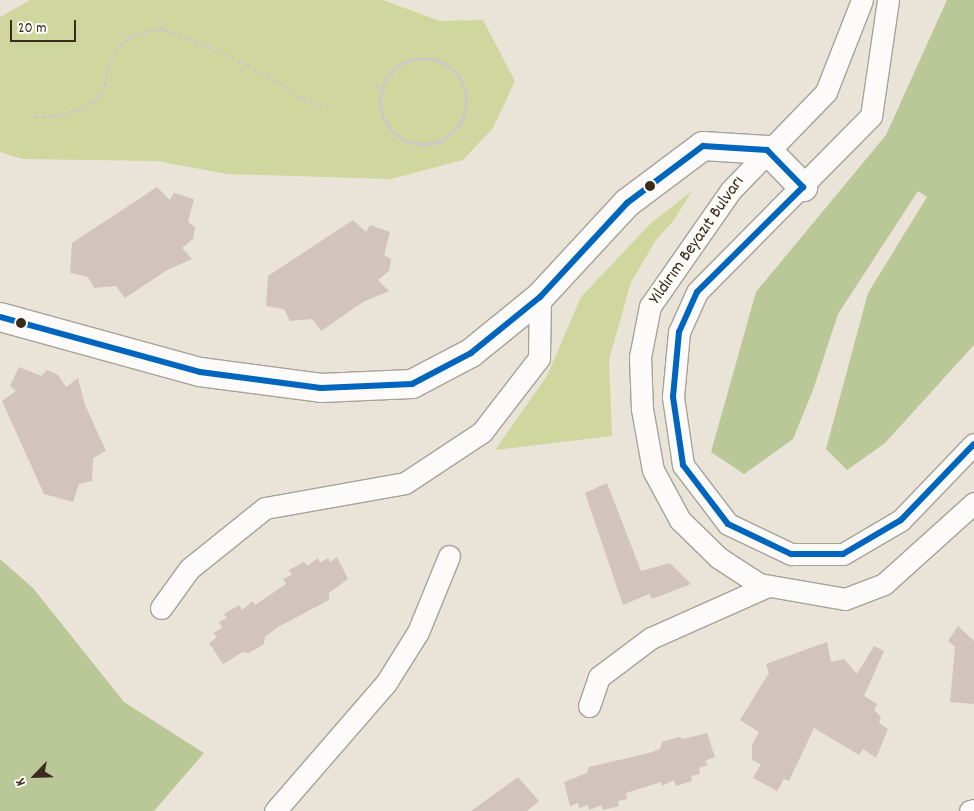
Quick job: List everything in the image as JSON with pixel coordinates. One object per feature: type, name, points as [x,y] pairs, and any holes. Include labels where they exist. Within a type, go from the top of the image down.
[{"type":"street","name":"Yıldırım Beyazıt Bulvarı","points":[[862,0],[826,92],[767,150],[731,190],[650,306],[640,357],[642,409],[653,470],[680,520],[719,558],[759,584],[845,599],[884,584],[974,503]]},
{"type":"street","name":"Yıldırım Beyazıt Bulvarı","points":[[888,0],[871,116],[803,187],[697,292],[679,332],[673,397],[682,466],[728,524],[791,554],[843,554],[901,520],[974,444]]},
{"type":"street","points":[[0,317],[200,372],[321,388],[412,384],[471,353],[540,296],[627,203],[703,146],[767,150],[803,187]]},
{"type":"street","points":[[161,608],[189,569],[265,508],[405,483],[482,432],[539,358],[540,296]]},
{"type":"street","points":[[275,811],[386,683],[418,632],[449,556]]},
{"type":"street","points":[[589,706],[598,677],[652,638],[768,586]]},
{"type":"path","points":[[160,18],[160,30]]},
{"type":"path","points":[[34,116],[53,116],[85,108],[100,96],[105,86],[107,68],[119,46],[129,38],[160,30],[218,50],[279,82],[302,99],[328,107]]},
{"type":"path","points":[[435,59],[458,76],[465,89],[463,119],[455,132],[443,141],[429,145],[414,144],[400,139],[382,117],[379,104],[382,88],[396,67],[408,60],[435,59]]},
{"type":"path","points":[[375,86],[382,88]]},
{"type":"green space","points":[[30,0],[383,0],[440,21],[483,20],[515,81],[493,128],[463,160],[391,179],[227,174],[157,161],[22,159],[0,152],[0,17]]},
{"type":"green space","points":[[947,0],[974,0],[974,345],[885,443],[847,470],[826,449],[868,293],[927,197],[918,191],[838,314],[813,390],[793,439],[744,474],[711,452],[756,292],[886,135]]},
{"type":"green space","points":[[692,191],[674,220],[656,240],[631,282],[609,360],[612,436],[495,450],[547,376],[581,297],[650,224]]},
{"type":"green space","points":[[0,559],[33,588],[124,702],[204,753],[154,811],[0,811]]},
{"type":"building","points":[[157,187],[170,200],[174,193],[194,199],[188,222],[195,227],[193,239],[182,248],[192,259],[167,270],[125,298],[116,286],[94,288],[88,277],[70,273],[72,243]]},
{"type":"building","points":[[353,220],[366,232],[370,225],[390,232],[384,255],[391,259],[389,271],[378,280],[389,291],[363,302],[321,331],[312,319],[290,321],[284,309],[266,306],[268,276]]},
{"type":"building","points":[[19,367],[41,376],[47,370],[58,375],[66,387],[78,378],[85,405],[106,451],[93,458],[92,481],[79,484],[73,502],[44,494],[2,401],[16,391],[10,386]]},
{"type":"building","points":[[607,483],[641,571],[670,563],[691,584],[652,599],[649,594],[623,605],[585,493]]},
{"type":"building","points":[[337,557],[348,579],[329,593],[329,600],[278,627],[265,637],[264,644],[249,653],[243,652],[223,664],[209,643],[217,637],[213,633],[222,628],[219,622],[227,618],[224,614],[239,605],[242,610],[253,601],[255,605],[286,584],[283,579],[292,575],[289,570],[304,562],[307,566],[318,558],[320,563],[328,558],[330,562]]},
{"type":"building","points":[[958,626],[974,641],[974,704],[950,702],[955,647],[948,641]]},
{"type":"building","points":[[827,642],[831,662],[844,659],[857,674],[874,646],[884,651],[864,696],[877,704],[874,710],[881,717],[879,723],[888,729],[876,758],[863,749],[859,755],[814,728],[789,781],[784,779],[777,791],[753,778],[761,764],[752,760],[752,745],[759,732],[740,720],[769,673],[766,664]]},
{"type":"building","points":[[707,733],[715,757],[705,761],[708,765],[699,768],[700,774],[691,776],[692,781],[676,786],[674,780],[662,786],[661,782],[626,793],[627,799],[618,801],[619,806],[603,810],[601,805],[589,810],[588,805],[579,808],[578,803],[570,806],[564,782],[587,773],[589,767],[649,753],[660,749],[662,742],[679,737],[684,739]]},
{"type":"building","points":[[518,777],[539,801],[527,811],[471,811]]},
{"type":"transit line","points":[[0,317],[200,372],[321,388],[412,384],[471,353],[540,297],[627,203],[703,146],[767,150],[803,187],[697,292],[679,332],[673,397],[683,465],[728,524],[791,554],[843,554],[901,520],[974,444]]}]
